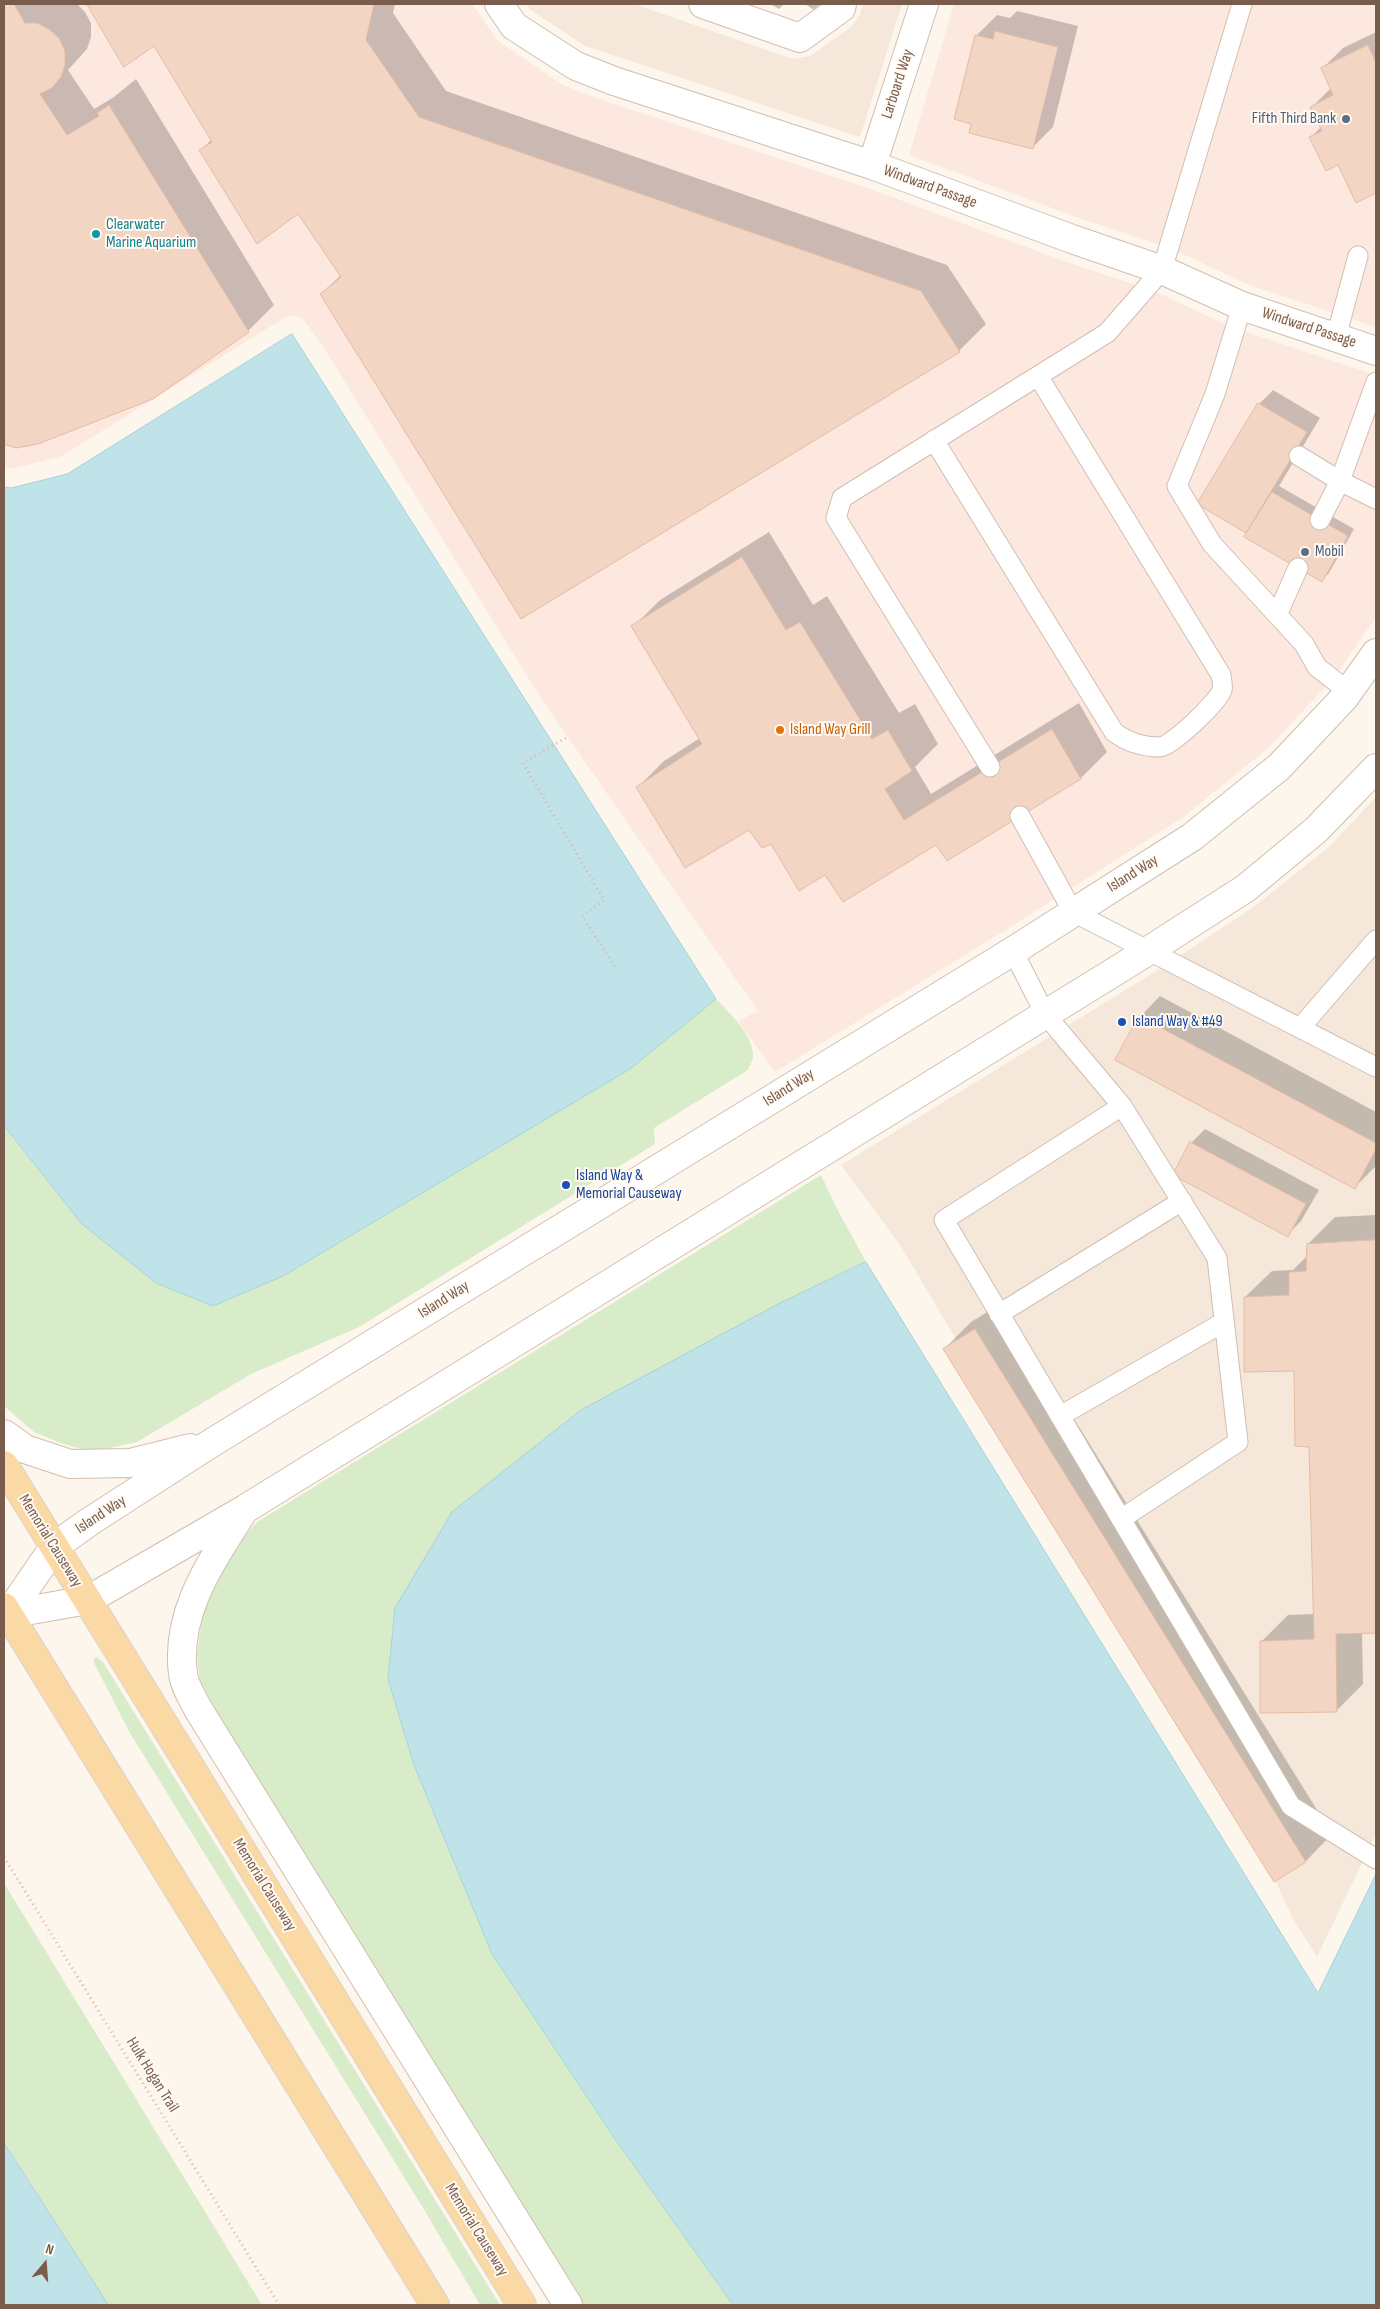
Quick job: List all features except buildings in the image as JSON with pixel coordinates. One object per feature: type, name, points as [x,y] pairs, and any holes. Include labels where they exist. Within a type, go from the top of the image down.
[{"type":"main road","name":"Memorial Causeway","points":[[4,1466],[522,2305]]},
{"type":"main road","points":[[6,1610],[435,2305]]},
{"type":"street","name":"Windward Passage","points":[[499,4],[514,26],[576,66],[614,81],[872,165],[1072,240],[1162,270],[1242,306],[1376,350]]},
{"type":"street","points":[[703,4],[800,38],[841,8],[842,4]]},
{"type":"street","name":"Larboard Way","points":[[872,165],[924,4]]},
{"type":"street","name":"Island Way","points":[[6,1610],[54,1547],[89,1522],[213,1442],[1013,951],[1199,831],[1279,767],[1349,692],[1376,653]]},
{"type":"street","points":[[6,1610],[88,1600],[245,1509],[1148,951],[1246,888],[1316,830],[1376,768]]},
{"type":"street","points":[[4,1434],[25,1449],[70,1464],[130,1463],[213,1442]]},
{"type":"street","points":[[245,1509],[204,1572],[190,1605],[183,1638],[183,1676],[207,1724],[568,2305]]},
{"type":"lane","points":[[990,767],[836,518],[842,498],[1107,333],[1162,270],[1242,4]]},
{"type":"lane","points":[[1336,337],[1358,256]]},
{"type":"lane","points":[[1242,306],[1215,394],[1177,486],[1212,544],[1304,644],[1317,666],[1349,692]]},
{"type":"lane","points":[[934,440],[1114,732],[1127,742],[1161,747],[1172,743],[1217,699],[1222,689],[1221,675],[1038,376]]},
{"type":"lane","points":[[1320,520],[1340,481],[1376,382]]},
{"type":"lane","points":[[1299,456],[1340,481],[1376,499]]},
{"type":"lane","points":[[1277,615],[1298,568]]},
{"type":"lane","points":[[1020,816],[1073,912],[1376,1067]]},
{"type":"lane","points":[[1300,1028],[1376,940]]},
{"type":"lane","points":[[1013,951],[1045,1014],[1122,1106],[1217,1258],[1238,1442],[1121,1519]]},
{"type":"lane","points":[[1122,1106],[944,1220],[1291,1806],[1376,1859]]},
{"type":"lane","points":[[1000,1314],[1182,1201]]},
{"type":"lane","points":[[1060,1416],[1224,1322]]},
{"type":"path","points":[[566,738],[523,763],[604,900],[582,916],[617,970]]},
{"type":"path","name":"Hulk Hogan Trail","points":[[4,1857],[279,2305]]},
{"type":"shaded area","points":[[4,4],[472,4],[498,41],[565,86],[865,187],[1064,261],[1154,291],[1231,327],[1376,375],[1376,617],[1334,678],[1266,750],[1182,818],[1004,931],[775,1072],[738,1021],[758,1011],[542,700],[322,345],[303,319],[294,315],[284,318],[62,456],[12,469],[4,467]]},
{"type":"shaded area","points":[[526,4],[634,4],[793,59],[810,56],[851,27],[860,15],[863,4],[902,4],[860,137],[585,46],[529,9]]},
{"type":"shaded area","points":[[954,4],[1376,4],[1376,327],[1247,284],[1170,248],[1079,218],[909,155]]},
{"type":"shaded area","points":[[1376,797],[1376,1834],[1317,1957],[1293,1919],[1268,1865],[900,1245],[841,1165],[1158,970],[1255,906],[1330,846]]},
{"type":"green space","points":[[716,999],[739,1024],[749,1040],[753,1057],[748,1070],[654,1128],[655,1144],[359,1327],[251,1374],[137,1442],[104,1449],[82,1449],[60,1443],[34,1432],[4,1406],[4,1127],[82,1224],[156,1283],[213,1306],[283,1276],[630,1069]]},
{"type":"green space","points":[[821,1175],[866,1262],[778,1304],[395,1608],[388,1679],[414,1765],[492,1954],[613,2136],[733,2305],[578,2305],[201,1694],[197,1654],[202,1618],[229,1553],[257,1522]]},
{"type":"green space","points":[[97,1657],[103,1662],[500,2305],[480,2305],[425,2211],[130,1733],[94,1663],[94,1658]]},
{"type":"green space","points":[[4,1883],[262,2305],[108,2305],[4,2142]]},
{"type":"water","points":[[292,334],[716,999],[630,1069],[283,1276],[213,1306],[156,1283],[82,1224],[4,1126],[4,487],[11,488],[67,474]]},
{"type":"water","points":[[866,1262],[1318,1993],[1376,1874],[1376,2305],[733,2305],[613,2136],[492,1954],[414,1765],[388,1679],[395,1608],[452,1512],[581,1410],[778,1304]]},
{"type":"water","points":[[4,2143],[97,2287],[108,2305],[4,2305]]},
{"type":"place","name":"Fifth Third Bank","points":[[1346,119]]},
{"type":"place","name":"Clearwater Marine Aquarium","points":[[96,234]]},
{"type":"place","name":"Mobil","points":[[1305,552]]},
{"type":"place","name":"Island Way Grill","points":[[780,730]]},
{"type":"place","name":"Island Way & #49","points":[[1122,1022]]},
{"type":"place","name":"Island Way & Memorial Causeway","points":[[566,1185]]}]
